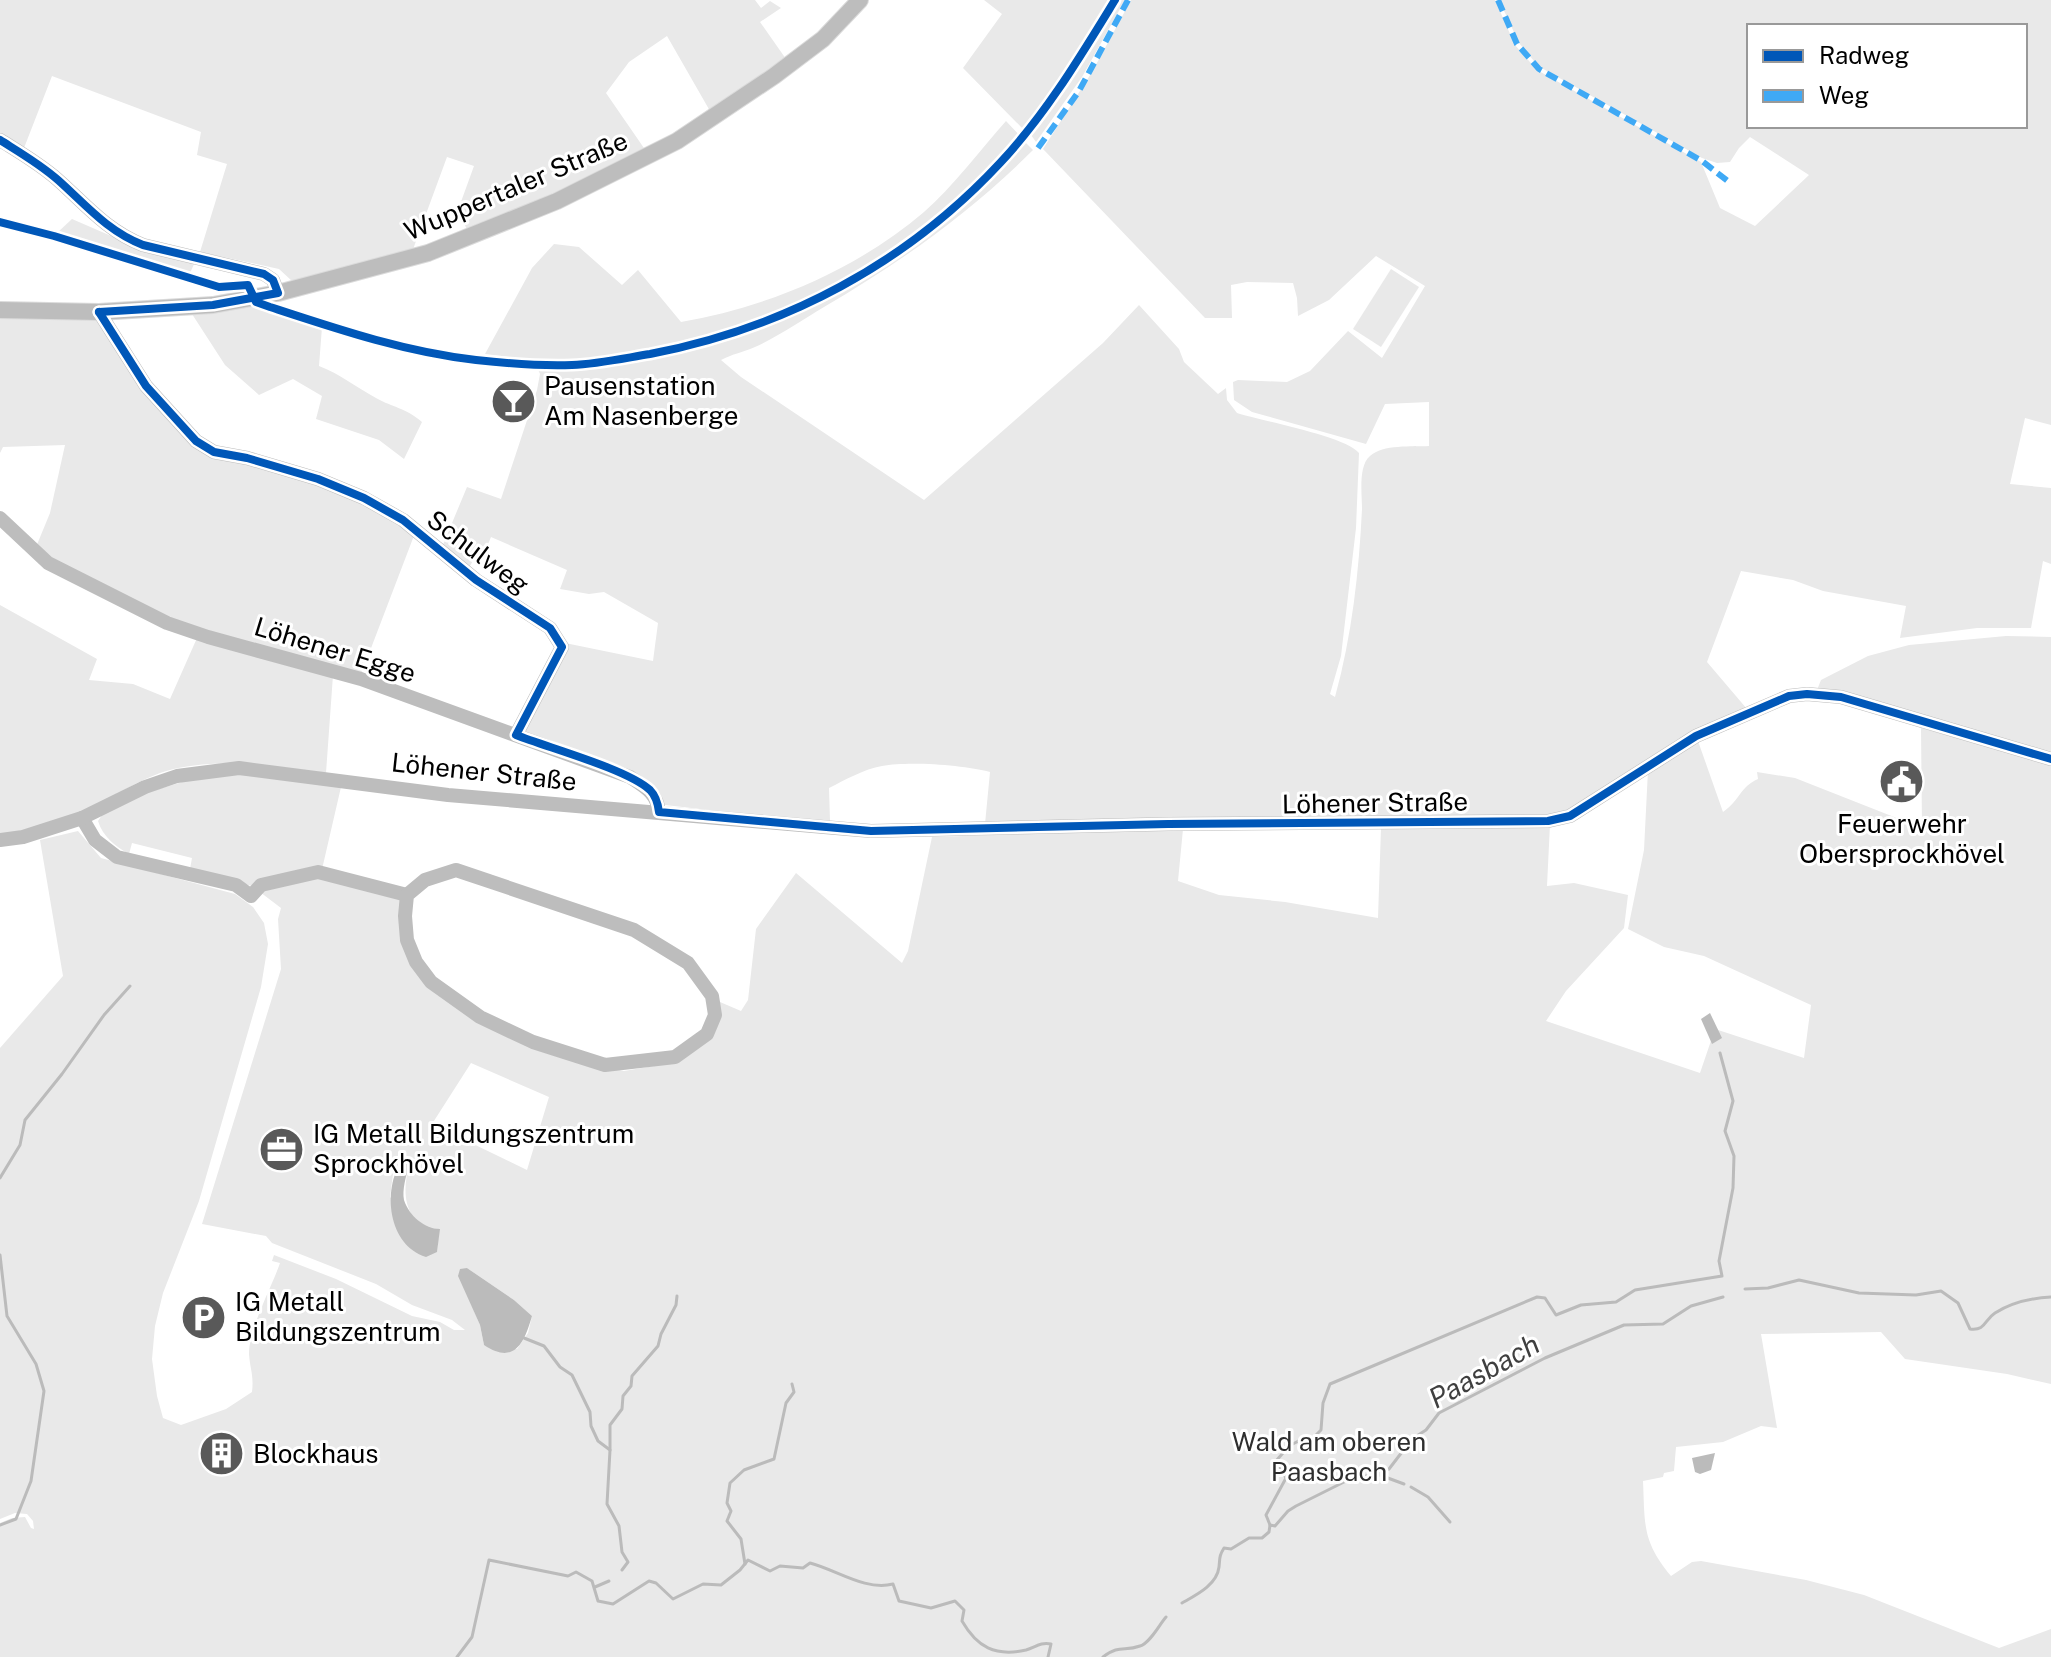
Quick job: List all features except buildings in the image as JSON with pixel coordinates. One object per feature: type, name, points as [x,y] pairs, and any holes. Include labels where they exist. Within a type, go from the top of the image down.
[{"type":"main road","name":"Wuppertaler Straße","points":[[0,310],[99,312],[213,305],[278,293],[428,253],[618,173],[677,141],[823,39],[860,0]]},
{"type":"street","points":[[0,140],[58,180],[104,223],[125,238],[264,274],[273,280],[278,293]]},
{"type":"street","name":"Schulweg","points":[[99,312],[146,386],[196,441],[214,452],[247,458],[318,479],[364,498],[403,520],[476,580],[550,628],[562,647],[516,735]]},
{"type":"street","name":"Löhener Egge","points":[[0,518],[48,563],[167,623],[361,679],[630,777],[651,791],[659,812]]},
{"type":"street","name":"Löhener Straße","points":[[0,840],[23,837],[82,818],[166,780],[211,770],[239,768],[448,795],[884,832],[1168,824],[1548,821],[1570,816],[1696,736],[1789,696],[1807,694],[1841,697],[2051,759]]},
{"type":"street","points":[[82,818],[95,840],[117,857],[236,885],[251,896],[261,885],[318,872],[407,895]]},
{"type":"street","points":[[456,870],[634,930],[688,963],[712,996],[715,1015],[707,1034],[675,1057],[605,1065],[567,1055],[520,1036],[480,1017],[431,982],[416,962],[407,940],[407,895],[425,880],[456,870]]},
{"type":"green space","points":[[0,0],[755,0],[761,8],[770,1],[781,8],[760,22],[786,59],[710,111],[667,36],[629,62],[606,93],[646,151],[468,232],[458,210],[474,166],[447,157],[412,252],[292,281],[279,269],[200,252],[227,164],[197,155],[201,132],[52,76],[24,148],[0,133]]},
{"type":"green space","points":[[984,0],[1112,0],[1024,130],[963,68],[1002,14]]},
{"type":"green space","points":[[1118,0],[1125,0],[1082,77],[1036,142],[1031,135]]},
{"type":"green space","points":[[1131,0],[1495,0],[1515,45],[1537,70],[1701,162],[1720,208],[1755,226],[1809,175],[1750,137],[1730,162],[1717,163],[1702,158],[1538,66],[1519,43],[1499,0],[2051,0],[2051,425],[2025,418],[2010,484],[2051,488],[2051,564],[2043,561],[2031,628],[1977,628],[1900,638],[1906,606],[1823,591],[1793,580],[1741,571],[1707,662],[1747,709],[1678,739],[1570,810],[1548,817],[985,824],[990,772],[907,764],[868,770],[829,788],[830,821],[787,819],[665,805],[660,797],[520,733],[565,643],[653,661],[658,623],[604,592],[589,594],[560,589],[567,570],[491,537],[484,554],[478,552],[467,571],[442,547],[467,487],[501,499],[537,390],[540,374],[537,367],[606,364],[674,353],[741,334],[806,308],[867,276],[925,237],[978,192],[1025,142],[1033,150],[985,195],[934,235],[782,333],[721,360],[741,377],[924,500],[1103,343],[1139,305],[1179,349],[1184,362],[1218,394],[1226,388],[1227,400],[1237,413],[1321,435],[1359,453],[1356,528],[1341,656],[1330,694],[1335,697],[1354,603],[1364,466],[1370,456],[1382,450],[1429,446],[1429,402],[1385,404],[1366,444],[1252,412],[1234,400],[1233,382],[1287,382],[1310,371],[1348,331],[1382,358],[1425,286],[1376,256],[1329,300],[1298,316],[1293,283],[1247,282],[1231,285],[1232,318],[1205,318],[1043,149],[1092,72]]},
{"type":"green space","points":[[1006,121],[1020,136],[983,175],[901,243],[811,296],[763,317],[712,334],[615,356],[559,361],[485,354],[532,268],[554,244],[579,247],[622,285],[638,270],[681,322],[746,307],[810,283],[870,252],[898,233],[945,191]]},
{"type":"green space","points":[[72,219],[125,242],[196,260],[189,275],[57,233]]},
{"type":"green space","points":[[1391,269],[1419,287],[1381,347],[1353,329]]},
{"type":"green space","points":[[250,304],[322,327],[319,366],[422,422],[404,459],[379,440],[316,419],[322,396],[293,379],[259,395],[225,365],[192,314]]},
{"type":"green space","points":[[0,316],[100,320],[195,444],[319,481],[415,533],[360,677],[196,631],[51,562],[36,547],[50,513],[65,445],[3,447],[0,453]]},
{"type":"green space","points":[[0,605],[97,659],[89,680],[133,684],[170,699],[197,638],[333,675],[326,773],[234,764],[178,768],[153,776],[63,819],[0,834]]},
{"type":"green space","points":[[2006,636],[2051,637],[2051,754],[1817,690],[1821,680],[1868,656],[1909,645]]},
{"type":"green space","name":"Wald am oberen Paasbach","points":[[1921,728],[2051,764],[2051,1384],[2007,1374],[1905,1359],[1881,1332],[1761,1334],[1777,1428],[1761,1426],[1723,1442],[1676,1447],[1674,1471],[1643,1481],[1645,1521],[1655,1553],[1671,1576],[1692,1562],[1701,1561],[1806,1580],[1864,1595],[1999,1648],[2051,1629],[2051,1657],[0,1657],[0,1523],[25,1517],[34,1529],[33,1521],[27,1514],[15,1513],[0,1519],[0,1048],[63,976],[40,840],[78,831],[101,858],[235,894],[253,907],[264,923],[268,944],[261,987],[199,1201],[163,1293],[155,1326],[152,1359],[163,1418],[181,1425],[226,1409],[252,1392],[250,1344],[280,1263],[272,1261],[274,1255],[336,1279],[412,1316],[440,1322],[454,1330],[465,1330],[452,1320],[412,1305],[376,1284],[272,1243],[266,1236],[202,1224],[281,969],[278,919],[281,908],[252,886],[190,869],[192,858],[132,843],[129,854],[114,844],[98,821],[102,815],[149,792],[189,780],[231,773],[341,787],[320,878],[400,899],[401,936],[454,1005],[582,1064],[624,1071],[678,1062],[716,1025],[720,1002],[741,1011],[748,1000],[756,929],[796,873],[902,963],[908,951],[932,837],[1183,829],[1178,881],[1219,895],[1285,902],[1378,918],[1381,828],[1550,824],[1547,886],[1574,883],[1628,895],[1624,928],[1566,991],[1546,1021],[1700,1073],[1715,1029],[1804,1058],[1811,1005],[1704,956],[1664,947],[1628,929],[1644,850],[1648,770],[1698,741],[1723,812],[1747,786],[1758,779],[1757,772],[1795,778],[1922,828]],"holes":[[[471,1063],[549,1097],[527,1170],[432,1124]],[[402,1161],[409,1167],[406,1188],[408,1207],[419,1223],[439,1229],[437,1252],[390,1197],[393,1174]],[[467,1268],[532,1316],[528,1333],[517,1349],[484,1345],[480,1325],[459,1276]]]},
{"type":"shaded area","points":[[1710,1013],[1722,1038],[1712,1044],[1701,1019]]},
{"type":"shaded area","points":[[402,1160],[409,1166],[404,1192],[406,1206],[423,1224],[440,1229],[437,1252],[426,1257],[413,1251],[403,1241],[392,1215],[392,1186]]},
{"type":"shaded area","points":[[467,1268],[532,1316],[521,1343],[510,1352],[494,1351],[484,1345],[480,1325],[458,1276],[460,1269]]},
{"type":"shaded area","points":[[1715,1453],[1711,1470],[1700,1474],[1695,1472],[1692,1458]]},
{"type":"waterway","points":[[0,1178],[20,1145],[25,1120],[104,1015],[130,986]]},
{"type":"waterway","points":[[1270,1525],[1266,1515],[1286,1478],[1276,1461],[1289,1446],[1306,1437],[1313,1438],[1321,1430],[1323,1403],[1330,1384],[1537,1297],[1545,1298],[1556,1315],[1581,1305],[1616,1302],[1635,1290],[1722,1276],[1719,1261],[1733,1188],[1734,1156],[1725,1131],[1733,1101],[1720,1053]]},
{"type":"waterway","points":[[0,1255],[7,1316],[36,1364],[44,1391],[31,1481],[16,1519],[0,1525]]},
{"type":"waterway","name":"Paasbach","points":[[1745,1289],[1768,1288],[1799,1280],[1859,1293],[1916,1295],[1941,1291],[1958,1303],[1970,1329],[1982,1327],[1991,1316],[2008,1306],[2051,1297]]},
{"type":"waterway","points":[[610,1450],[610,1425],[622,1409],[623,1396],[631,1386],[632,1376],[658,1346],[677,1296]]},
{"type":"waterway","name":"Paasbach","points":[[1182,1603],[1205,1589],[1214,1579],[1224,1548],[1231,1549],[1249,1538],[1262,1538],[1269,1532],[1270,1525],[1275,1526],[1288,1511],[1350,1479],[1389,1469],[1412,1439],[1426,1430],[1439,1413],[1545,1358],[1624,1325],[1663,1324],[1691,1306],[1723,1297]]},
{"type":"waterway","points":[[524,1338],[544,1346],[560,1367],[572,1375],[590,1412],[591,1426],[598,1441],[610,1450],[607,1504],[619,1526],[622,1552],[628,1562],[622,1570]]},
{"type":"waterway","points":[[745,1564],[741,1539],[727,1521],[731,1511],[727,1503],[730,1483],[744,1470],[774,1459],[786,1403],[794,1392],[792,1384]]},
{"type":"waterway","points":[[1377,1474],[1404,1484]]},
{"type":"waterway","points":[[1411,1487],[1428,1497],[1450,1522]]},
{"type":"waterway","name":"Paasbach","points":[[457,1657],[472,1637],[489,1560],[568,1576],[576,1572],[592,1581],[598,1601],[613,1604],[649,1581],[656,1583],[673,1599],[703,1584],[721,1585],[748,1560],[770,1571],[780,1566],[803,1568],[810,1563],[872,1585],[893,1584],[899,1601],[931,1608],[955,1601],[964,1610],[962,1621],[968,1630],[988,1648],[1015,1652],[1051,1644],[1048,1657]]},
{"type":"waterway","points":[[595,1587],[609,1581]]},
{"type":"waterway","name":"Paasbach","points":[[1103,1657],[1118,1649],[1144,1644],[1166,1617]]},
{"type":"marked path","points":[[1038,148],[1079,91],[1128,0]]},
{"type":"marked path","points":[[1498,0],[1517,44],[1539,69],[1702,161],[1729,182]]},
{"type":"cycle path","points":[[0,222],[219,287],[248,285],[256,302],[397,346],[476,360],[549,365],[592,363],[650,354],[700,342],[795,309],[884,261],[925,232],[964,199],[1017,144],[1062,84],[1115,0]]},
{"type":"cycle path","points":[[0,140],[44,169],[97,216],[130,239],[143,245],[264,274],[273,280],[278,293],[213,305],[99,312]]},
{"type":"cycle path","points":[[99,312],[146,386],[196,441],[214,452],[247,458],[318,479],[364,498],[403,520],[476,580],[550,628],[562,647],[516,735],[639,782],[654,795],[659,812],[871,831],[1168,824],[1548,821],[1570,816],[1696,736],[1789,696],[1807,694],[1841,697],[2051,759]]},
{"type":"place","name":"Pausenstation Am Nasenberge","points":[[513,401]]},
{"type":"place","name":"Feuerwehr Obersprockhövel","points":[[1902,781]]},
{"type":"place","name":"IG Metall Bildungszentrum Sprockhövel","points":[[282,1149]]},
{"type":"place","name":"IG Metall Bildungszentrum","points":[[204,1317]]},
{"type":"place","name":"Blockhaus","points":[[222,1454]]}]
